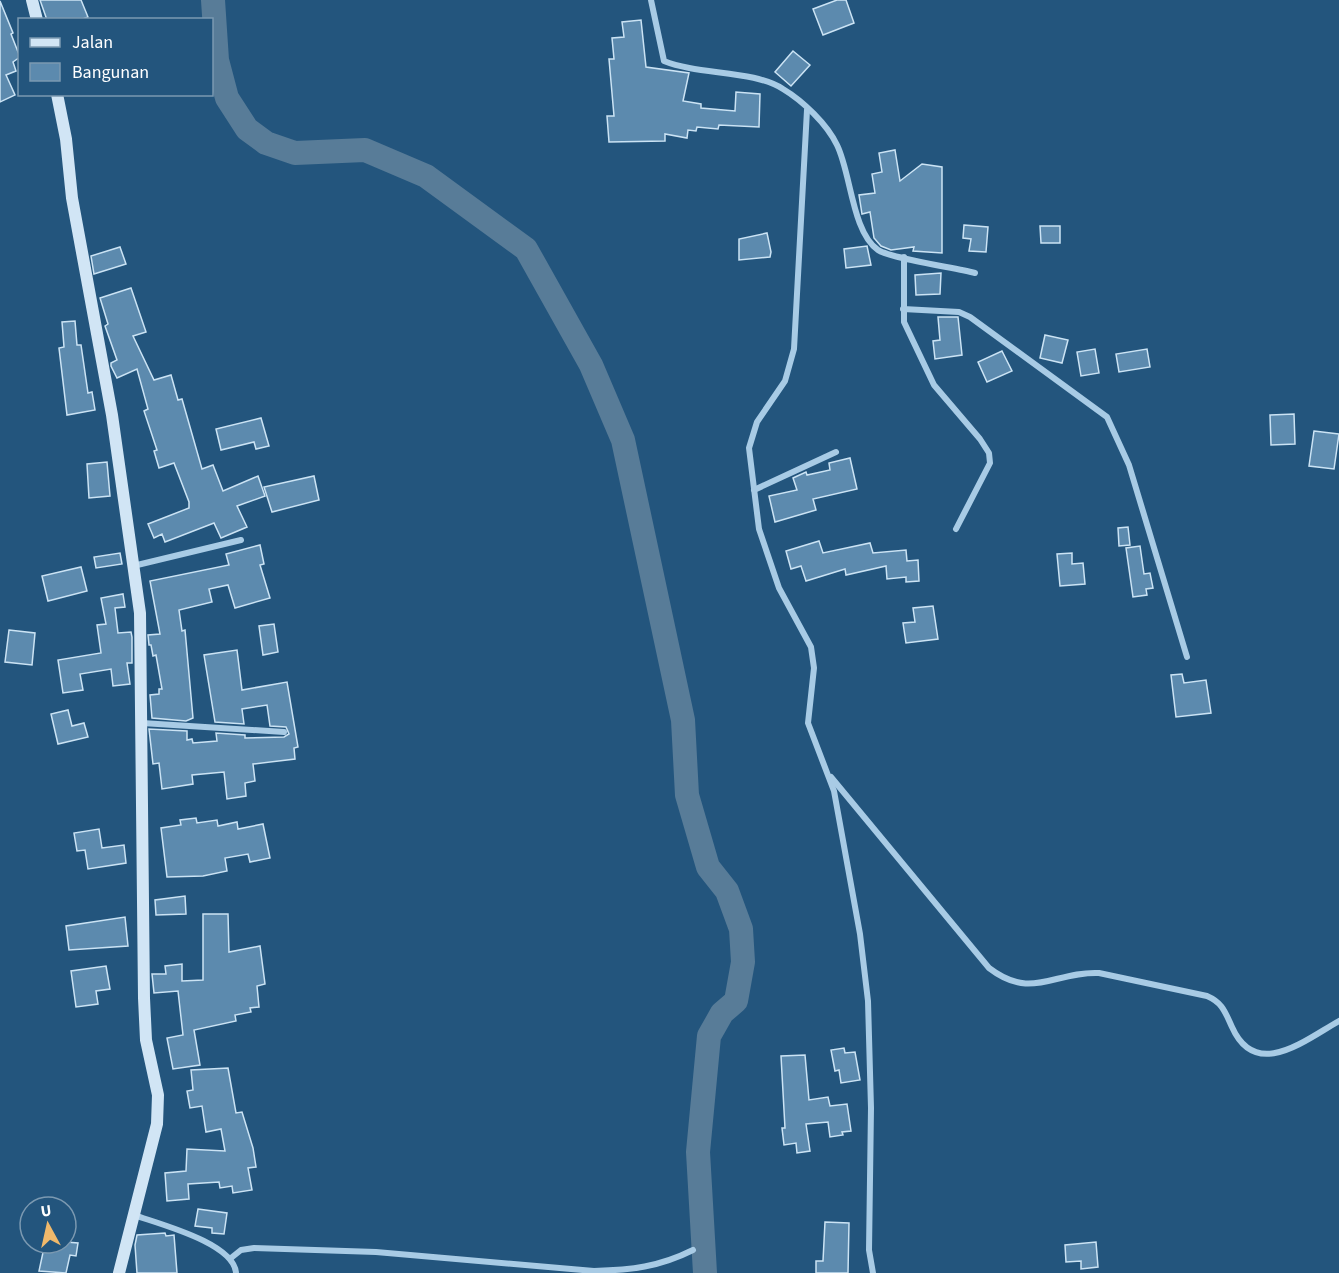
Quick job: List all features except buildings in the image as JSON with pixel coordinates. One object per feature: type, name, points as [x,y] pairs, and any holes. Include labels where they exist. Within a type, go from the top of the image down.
[{"type":"street","points":[[32,0],[37,18]]},
{"type":"street","points":[[651,0],[664,61],[674,65],[764,81],[782,88],[807,110],[836,143],[866,237],[879,251],[975,273]]},
{"type":"street","points":[[57,96],[112,415],[140,613],[144,998],[146,1040],[159,1095],[157,1124],[119,1273]]},
{"type":"street","points":[[807,110],[794,349],[785,381],[757,422],[749,448],[759,530],[779,588],[811,647],[814,668],[808,723],[834,791],[860,934],[868,1001],[871,1107],[869,1250],[873,1273]]},
{"type":"street","points":[[904,257],[904,322],[934,385],[980,439],[990,458],[990,463],[956,529]]},
{"type":"street","points":[[903,309],[960,312],[1107,417],[1130,465],[1187,657]]},
{"type":"street","points":[[754,490],[836,452]]},
{"type":"street","points":[[134,566],[241,540]]},
{"type":"street","points":[[142,723],[284,732]]},
{"type":"street","points":[[826,772],[989,968],[1003,979],[1016,984],[1034,984],[1084,972],[1099,973],[1207,996],[1218,1001],[1226,1011],[1238,1039],[1261,1055],[1271,1056],[1285,1050],[1339,1021]]},
{"type":"street","points":[[134,1215],[191,1235],[231,1258],[236,1273]]},
{"type":"street","points":[[231,1258],[241,1250],[254,1248],[364,1252],[594,1271],[620,1270],[668,1263],[693,1250]]},
{"type":"waterway","points":[[213,0],[217,60],[227,98],[247,129],[266,143],[295,153],[365,150],[426,176],[526,249],[591,365],[623,440],[683,720],[687,795],[708,867],[727,891],[741,929],[743,962],[736,1001],[722,1013],[709,1036],[698,1152],[705,1273]]}]
